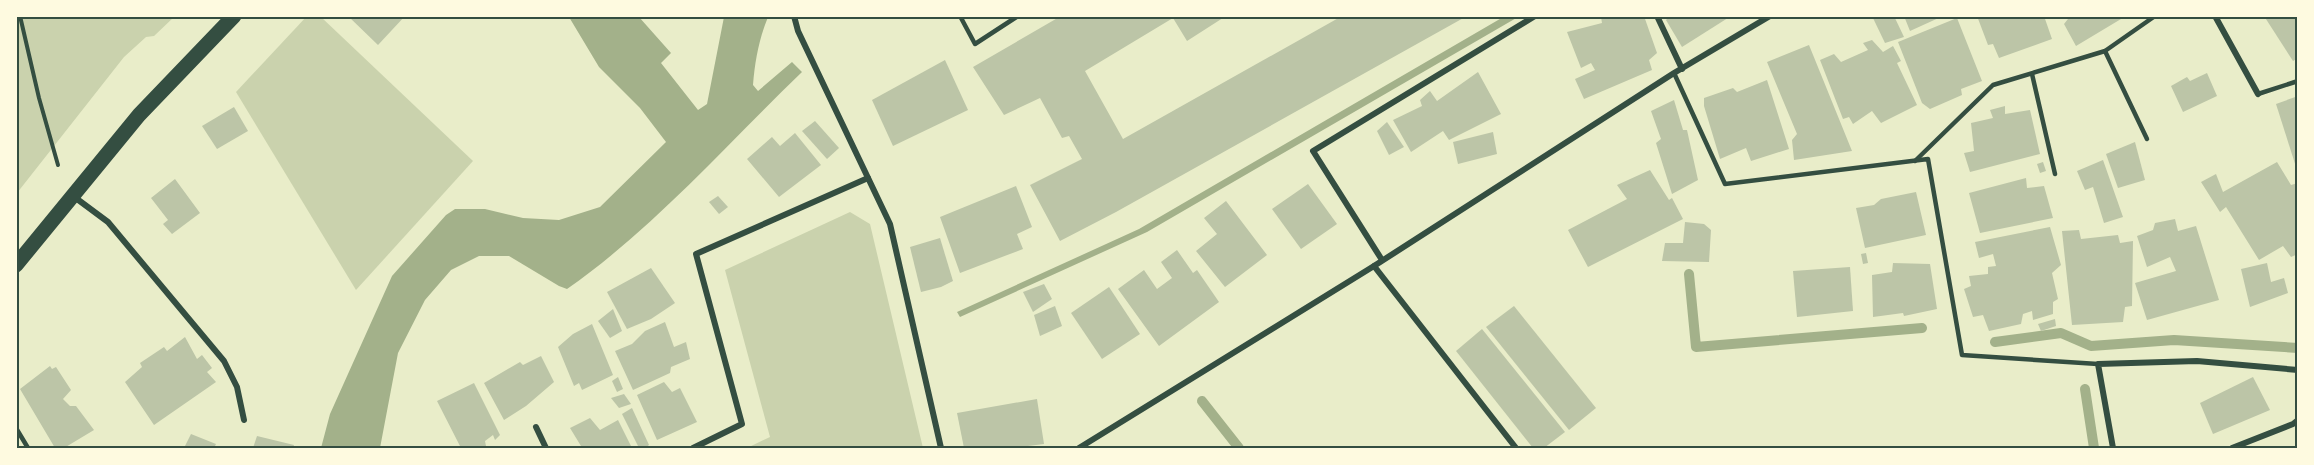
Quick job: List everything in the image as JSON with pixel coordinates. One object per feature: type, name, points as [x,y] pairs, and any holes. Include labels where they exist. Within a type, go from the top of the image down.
[{"type":"main road","points":[[16,265],[140,115],[234,16]]},
{"type":"street","points":[[794,16],[798,31],[890,224],[940,448]]},
{"type":"street","points":[[1382,260],[1313,151],[1535,16]]},
{"type":"street","points":[[1658,16],[1682,69]]},
{"type":"street","points":[[1078,448],[1374,266],[1674,73],[1770,16]]},
{"type":"street","points":[[2215,16],[2258,94]]},
{"type":"street","points":[[693,448],[742,424],[696,254],[868,178]]},
{"type":"street","points":[[73,196],[108,222],[224,361],[237,387],[244,420]]},
{"type":"street","points":[[1374,266],[1516,448]]},
{"type":"street","points":[[2113,448],[2098,364],[2197,361],[2298,370]]},
{"type":"street","points":[[2232,448],[2298,420]]},
{"type":"street","points":[[536,427],[546,448]]},
{"type":"lane","points":[[960,16],[975,44],[1018,16]]},
{"type":"lane","points":[[1915,160],[1993,85],[2105,51],[2155,16]]},
{"type":"lane","points":[[2105,51],[2147,139]]},
{"type":"lane","points":[[1674,73],[1725,184],[1928,159],[1962,355],[2098,364]]},
{"type":"lane","points":[[2032,74],[2055,174]]},
{"type":"lane","points":[[2258,94],[2298,81]]},
{"type":"lane","points":[[16,428],[28,448]]},
{"type":"path","points":[[20,16],[39,98],[58,165]]},
{"type":"shaded area","points":[[307,16],[321,17],[473,161],[356,290],[236,92]]},
{"type":"shaded area","points":[[1505,16],[1518,17],[1147,232],[960,317],[957,312],[1139,229]]},
{"type":"shaded area","points":[[17,17],[174,17],[154,36],[146,37],[124,57],[17,193]]},
{"type":"shaded area","points":[[569,17],[639,17],[671,53],[661,63],[698,110],[707,104],[724,17],[768,17],[755,67],[753,85],[758,91],[792,62],[802,72],[659,213],[599,265],[567,289],[509,256],[479,256],[451,270],[425,300],[398,353],[380,448],[321,448],[330,414],[392,276],[446,215],[455,209],[485,209],[523,218],[559,220],[600,207],[666,142],[640,108],[599,67]]},
{"type":"shaded area","points":[[850,212],[870,224],[923,448],[747,448],[770,437],[725,270]]},
{"type":"building","points":[[348,16],[405,16],[378,45]]},
{"type":"building","points":[[1061,16],[1226,16],[1187,41],[1173,18],[1085,71],[1123,139],[1342,16],[1467,16],[1060,241],[1030,185],[1082,159],[1069,136],[1062,138],[1040,98],[1004,115],[973,67]]},
{"type":"building","points":[[1644,16],[1657,53],[1649,60],[1652,70],[1584,99],[1575,79],[1595,70],[1591,63],[1581,68],[1567,32],[1602,23],[1601,17]]},
{"type":"building","points":[[1670,16],[1731,16],[1682,47],[1666,20]]},
{"type":"building","points":[[1872,16],[1894,16],[1904,37],[1885,43]]},
{"type":"building","points":[[1904,16],[1943,16],[1910,31]]},
{"type":"building","points":[[1977,16],[2044,16],[2052,39],[1999,58],[1993,44],[1988,45]]},
{"type":"building","points":[[2066,16],[2126,16],[2076,46],[2064,24],[2068,19]]},
{"type":"building","points":[[2264,16],[2298,16],[2298,58],[2293,61]]},
{"type":"building","points":[[1957,18],[1982,81],[1961,89],[1962,95],[1930,109],[1922,103],[1898,42]]},
{"type":"building","points":[[1872,40],[1883,52],[1893,46],[1901,61],[1897,63],[1917,105],[1881,123],[1872,111],[1853,124],[1849,117],[1843,119],[1820,60],[1834,54],[1841,62],[1868,50],[1863,43]]},
{"type":"building","points":[[1809,45],[1852,151],[1794,160],[1792,140],[1797,134],[1767,62]]},
{"type":"building","points":[[945,60],[968,110],[893,146],[872,100]]},
{"type":"building","points":[[1478,72],[1501,114],[1449,140],[1443,131],[1411,152],[1393,120],[1422,106],[1420,100],[1430,91],[1437,101]]},
{"type":"building","points":[[2207,73],[2217,96],[2183,112],[2171,86],[2187,77],[2190,81]]},
{"type":"building","points":[[1767,80],[1789,149],[1751,161],[1746,148],[1720,159],[1704,106],[1704,98],[1733,88],[1737,92]]},
{"type":"building","points":[[2298,96],[2298,170],[2297,170],[2276,104]]},
{"type":"building","points":[[1674,100],[1683,130],[1687,130],[1698,180],[1672,194],[1656,143],[1661,139],[1651,111]]},
{"type":"building","points":[[2005,106],[2005,114],[2030,110],[2040,154],[1970,172],[1964,153],[1974,151],[1971,123],[1993,118],[1990,110]]},
{"type":"building","points":[[234,107],[248,131],[217,149],[202,126]]},
{"type":"building","points":[[815,121],[839,148],[827,159],[802,131]]},
{"type":"building","points":[[1387,122],[1404,147],[1389,155],[1377,131]]},
{"type":"building","points":[[1493,132],[1497,154],[1458,164],[1453,142]]},
{"type":"building","points":[[795,133],[821,165],[779,197],[747,159],[772,137],[780,146]]},
{"type":"building","points":[[2135,142],[2145,180],[2118,188],[2106,154]]},
{"type":"building","points":[[2103,160],[2123,217],[2104,223],[2093,187],[2085,190],[2077,171]]},
{"type":"building","points":[[2043,162],[2046,171],[2040,173],[2037,164]]},
{"type":"building","points":[[2277,162],[2291,185],[2298,183],[2298,254],[2291,257],[2283,246],[2259,260],[2226,207],[2220,212],[2201,182],[2216,174],[2223,192]]},
{"type":"building","points":[[1650,170],[1669,200],[1672,198],[1683,219],[1588,267],[1568,230],[1627,199],[1617,185]]},
{"type":"building","points":[[2026,178],[2027,188],[2044,186],[2053,218],[1980,233],[1969,193]]},
{"type":"building","points":[[175,179],[200,213],[172,234],[163,224],[168,220],[151,198]]},
{"type":"building","points":[[1308,184],[1337,224],[1301,249],[1272,209]]},
{"type":"building","points":[[1016,186],[1032,227],[1017,234],[1023,249],[960,273],[940,217]]},
{"type":"building","points":[[1916,192],[1926,235],[1865,248],[1856,208],[1874,205],[1881,199]]},
{"type":"building","points":[[718,196],[728,207],[719,214],[709,202]]},
{"type":"building","points":[[1226,201],[1267,255],[1225,287],[1196,251],[1217,234],[1204,218]]},
{"type":"building","points":[[2175,219],[2178,231],[2196,226],[2219,300],[2147,320],[2135,283],[2176,271],[2170,257],[2147,267],[2137,236],[2153,230],[2155,223]]},
{"type":"building","points":[[1685,222],[1704,224],[1711,230],[1709,262],[1662,261],[1665,243],[1683,243]]},
{"type":"building","points":[[2050,227],[2061,265],[2052,273],[2058,299],[2053,302],[2053,314],[2033,320],[2032,311],[2023,314],[2021,324],[1989,331],[1983,315],[1973,317],[1964,289],[1971,286],[1969,276],[1988,274],[1988,267],[1996,266],[1993,254],[1979,258],[1975,242]]},
{"type":"building","points":[[2079,230],[2081,239],[2118,235],[2120,243],[2133,241],[2132,306],[2125,307],[2123,322],[2072,325],[2062,231]]},
{"type":"building","points":[[940,238],[953,281],[921,292],[910,247]]},
{"type":"building","points":[[1177,250],[1193,273],[1197,270],[1219,302],[1159,346],[1118,289],[1144,270],[1157,289],[1172,278],[1161,262]]},
{"type":"building","points":[[1866,253],[1868,263],[1863,264],[1861,254]]},
{"type":"building","points":[[1893,263],[1930,264],[1937,309],[1904,316],[1903,313],[1873,317],[1872,275],[1892,272]]},
{"type":"building","points":[[2267,263],[2271,282],[2284,278],[2288,293],[2250,307],[2241,269]]},
{"type":"building","points":[[1850,267],[1853,311],[1797,317],[1793,271]]},
{"type":"building","points":[[651,268],[675,303],[651,319],[627,329],[607,292]]},
{"type":"building","points":[[1044,284],[1052,299],[1033,312],[1023,292]]},
{"type":"building","points":[[1109,287],[1140,334],[1102,359],[1071,313]]},
{"type":"building","points":[[1055,306],[1062,326],[1040,336],[1034,315]]},
{"type":"building","points":[[1514,306],[1596,408],[1569,430],[1486,327]]},
{"type":"building","points":[[613,309],[622,331],[610,338],[598,321]]},
{"type":"building","points":[[2055,319],[2056,326],[2041,331],[2038,324]]},
{"type":"building","points":[[665,322],[674,347],[686,342],[690,359],[671,367],[670,373],[633,390],[615,351],[632,344],[645,331]]},
{"type":"building","points":[[592,324],[613,375],[582,390],[579,383],[574,386],[558,347],[573,334]]},
{"type":"building","points":[[1482,329],[1565,432],[1544,448],[1533,448],[1456,351]]},
{"type":"building","points":[[185,337],[197,359],[202,355],[212,368],[207,372],[216,382],[154,425],[125,382],[142,367],[140,363],[164,347],[167,351]]},
{"type":"building","points":[[541,356],[554,382],[526,406],[504,420],[484,383],[520,362],[523,365]]},
{"type":"building","points":[[50,366],[52,369],[56,367],[71,390],[63,399],[70,406],[76,406],[94,430],[64,448],[55,448],[20,389]]},
{"type":"building","points":[[618,377],[623,389],[617,392],[612,381]]},
{"type":"building","points":[[2253,377],[2270,410],[2213,434],[2200,403]]},
{"type":"building","points":[[664,382],[672,392],[680,388],[697,422],[657,440],[637,395]]},
{"type":"building","points":[[474,383],[500,435],[495,440],[493,435],[485,441],[486,446],[481,448],[461,448],[437,401]]},
{"type":"building","points":[[624,394],[631,404],[619,408],[611,398]]},
{"type":"building","points":[[1037,399],[1044,444],[1013,448],[964,448],[957,413]]},
{"type":"building","points":[[632,408],[649,445],[645,448],[639,448],[622,414]]},
{"type":"building","points":[[590,418],[600,430],[618,420],[632,448],[577,448],[581,446],[570,428]]},
{"type":"building","points":[[191,434],[216,444],[214,448],[184,448]]},
{"type":"building","points":[[257,436],[294,445],[293,448],[253,448]]},
{"type":"waterway","points":[[1689,274],[1696,347],[1922,328]]},
{"type":"waterway","points":[[1995,342],[2061,333],[2091,346],[2174,340],[2298,348]]},
{"type":"waterway","points":[[2085,389],[2094,448]]},
{"type":"waterway","points":[[1202,401],[1239,448]]}]
